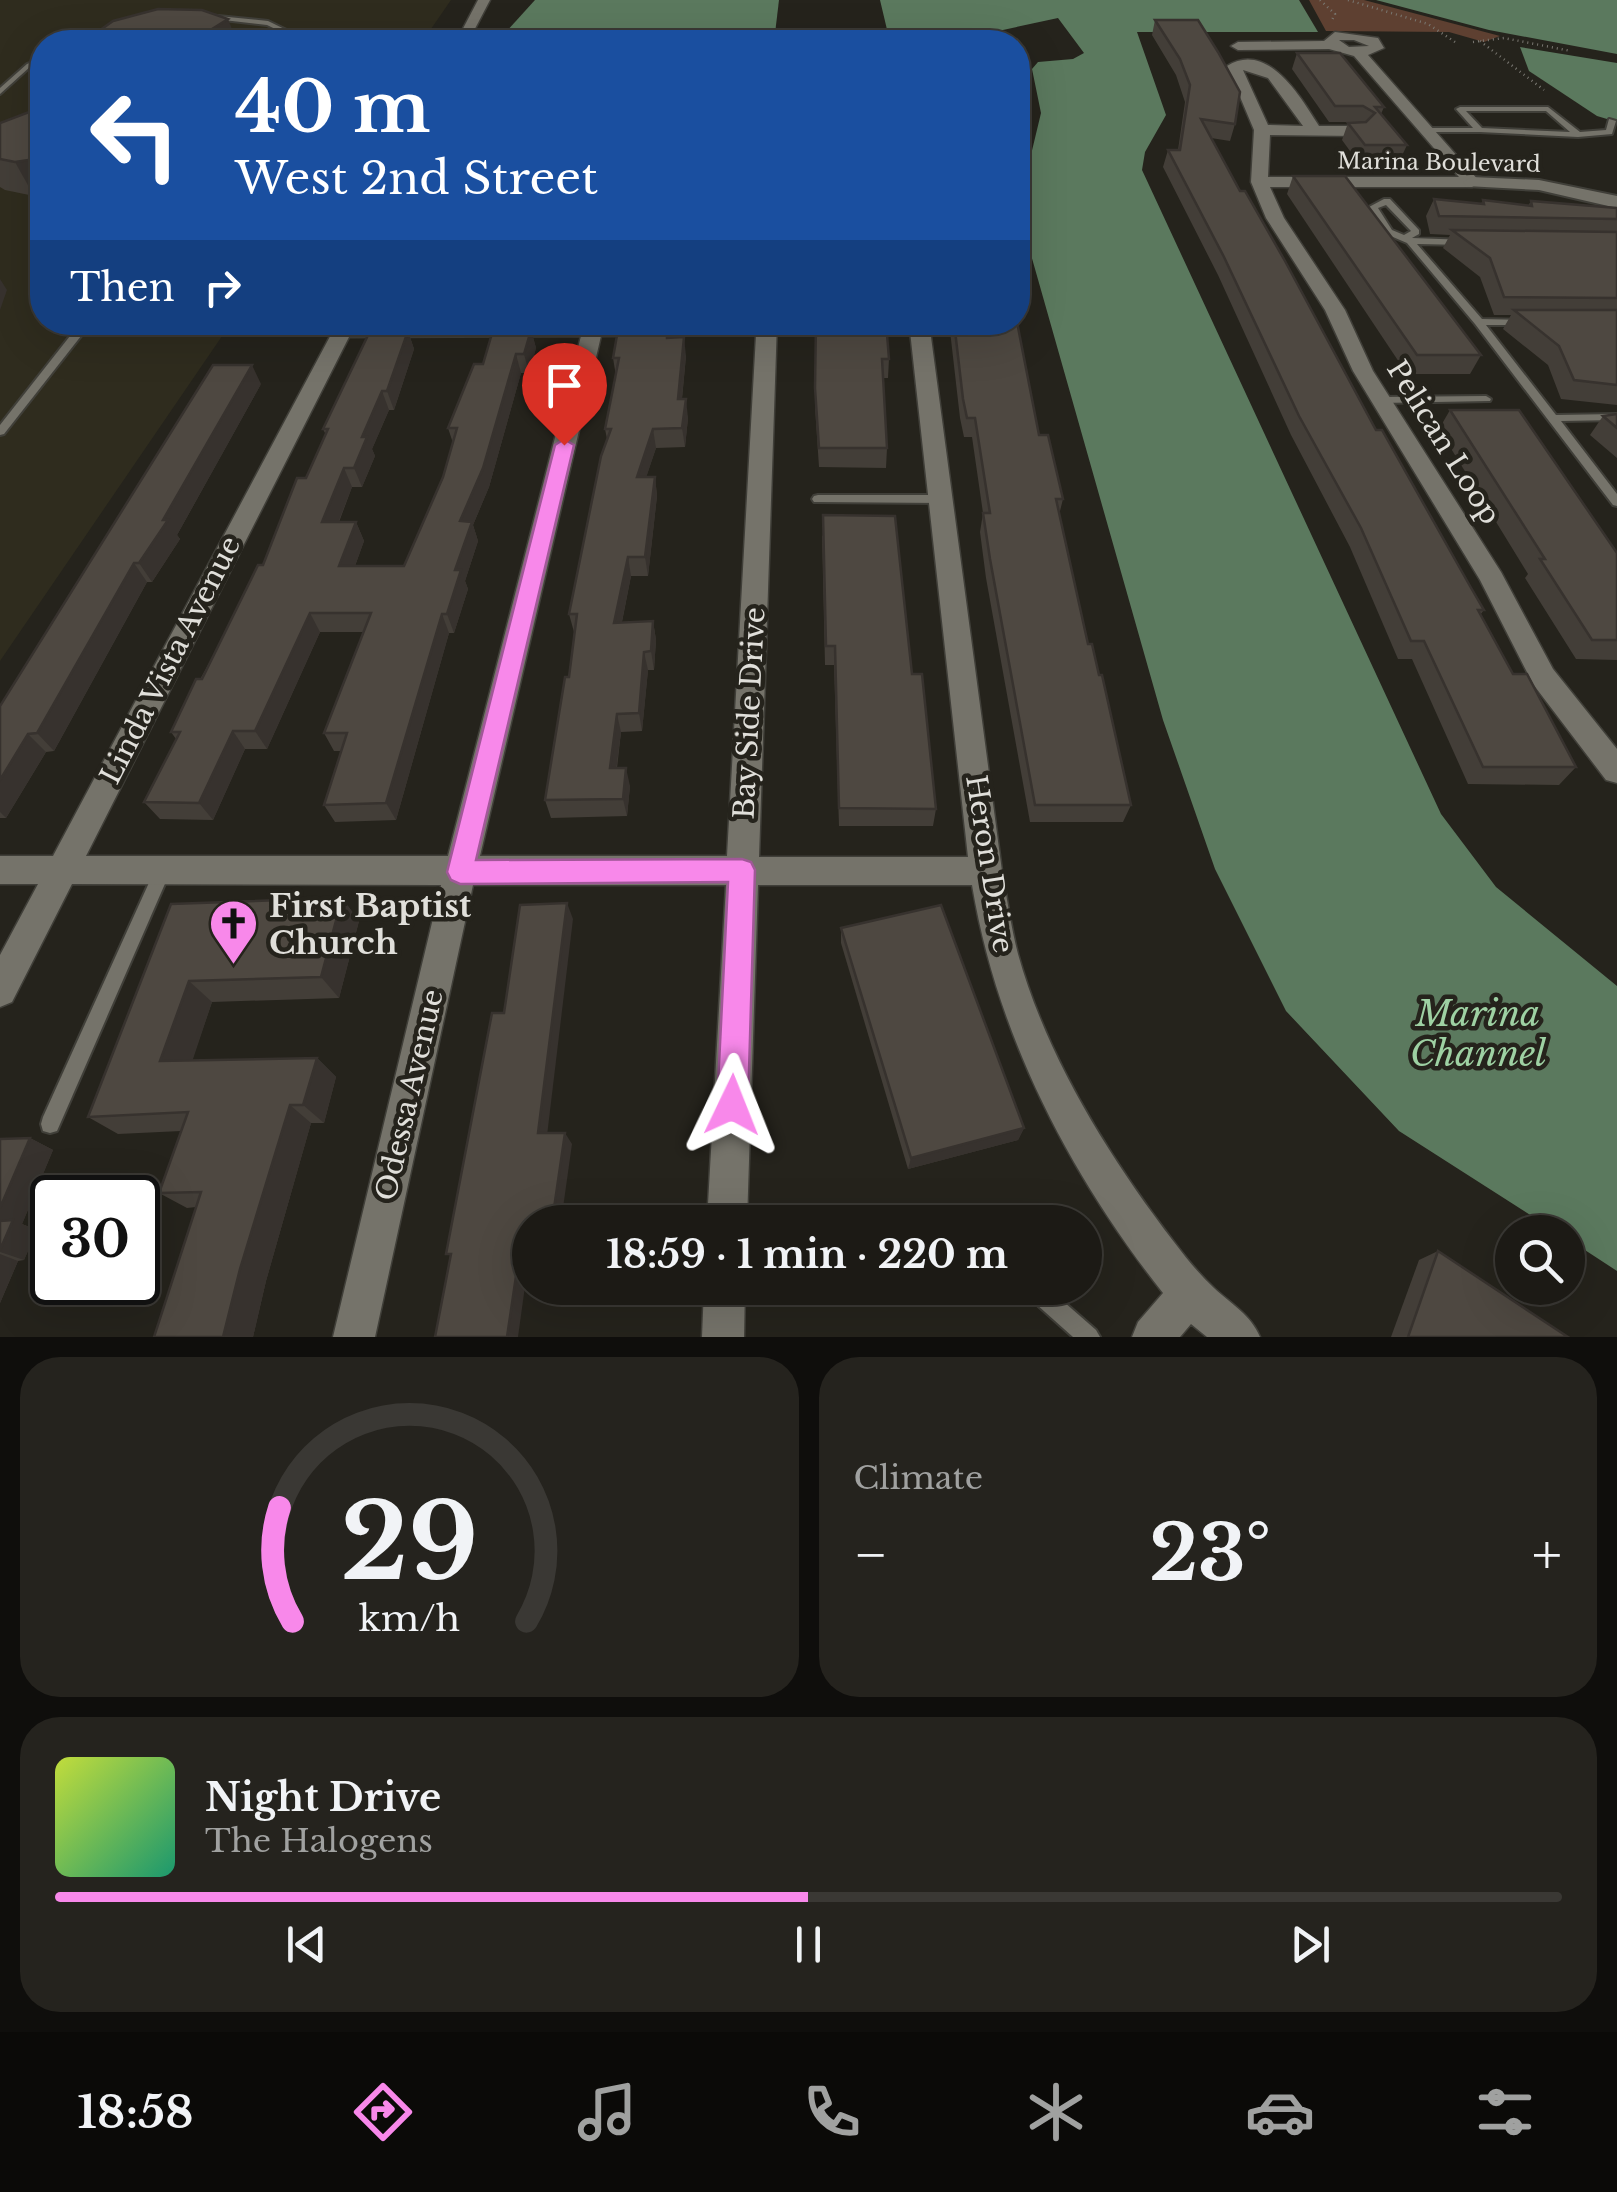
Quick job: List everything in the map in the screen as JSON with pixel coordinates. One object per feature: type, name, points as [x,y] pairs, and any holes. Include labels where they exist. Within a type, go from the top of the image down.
[{"type":"street","points":[[468,30],[484,0]]},
{"type":"street","points":[[1238,46],[1332,45],[1329,40],[1341,35],[1362,37],[1377,45],[1374,51],[1358,52],[1472,182]]},
{"type":"street","name":"Pelican Loop","points":[[1314,130],[1269,69],[1250,64],[1234,66],[1262,130],[1259,182],[1275,218],[1335,310],[1381,400],[1492,578],[1543,676],[1617,771]]},
{"type":"street","points":[[1262,130],[1357,131]]},
{"type":"street","name":"Marina Boulevard","points":[[1259,182],[1539,185],[1617,202]]},
{"type":"street","name":"Linda Vista Avenue","points":[[0,990],[340,335]]},
{"type":"street","name":"Odessa Avenue","points":[[354,1337],[460,872],[592,335]]},
{"type":"street","name":"Bay Side Drive","points":[[728,1205],[767,335]]},
{"type":"street","name":"Heron Drive","points":[[921,335],[986,871],[1002,956],[1032,1038],[1089,1150],[1138,1226],[1190,1293],[1239,1337]]},
{"type":"street","points":[[0,870],[986,871]]},
{"type":"street","points":[[1153,1337],[1190,1293]]},
{"type":"street","points":[[722,1337],[724,1305]]},
{"type":"lane","points":[[194,19],[210,16],[268,23],[282,30]]},
{"type":"lane","points":[[0,92],[30,65]]},
{"type":"lane","points":[[1480,130],[1460,109],[1548,109],[1578,136]]},
{"type":"lane","points":[[1425,130],[1578,136],[1609,132],[1612,122]]},
{"type":"lane","points":[[1401,182],[1387,201],[1373,207],[1389,232],[1408,240],[1486,242]]},
{"type":"lane","points":[[1387,201],[1416,232],[1408,240]]},
{"type":"lane","points":[[1408,240],[1479,322],[1617,502]]},
{"type":"lane","points":[[1479,322],[1538,322]]},
{"type":"lane","points":[[0,432],[77,335]]},
{"type":"lane","points":[[1381,400],[1486,399]]},
{"type":"lane","points":[[1552,418],[1617,418]]},
{"type":"lane","points":[[818,499],[942,498]]},
{"type":"lane","points":[[50,1124],[164,869]]},
{"type":"lane","points":[[1052,1305],[1089,1337]]},
{"type":"path","points":[[1348,0],[1384,14],[1434,23],[1456,42]]},
{"type":"path","points":[[1473,42],[1504,38],[1572,50]]},
{"type":"path","points":[[1480,41],[1498,52],[1528,84],[1547,92]]},
{"type":"shaded area","points":[[0,0],[451,0],[430,30],[30,30],[30,335],[223,335],[0,661]]},
{"type":"shaded area","points":[[1309,0],[1364,0],[1500,36],[1484,42],[1449,32],[1326,31]]},
{"type":"water","points":[[535,0],[779,0],[775,30],[508,30]]},
{"type":"water","name":"Marina Channel","points":[[880,0],[1299,0],[1318,32],[1137,32],[1166,115],[1145,152],[1142,170],[1441,814],[1496,887],[1617,986],[1617,1271],[1585,1250],[1585,1215],[1530,1215],[1399,1131],[1286,1011],[1215,869],[1163,720],[1030,251],[1030,159],[1041,113],[1032,69],[1038,62],[1073,59],[1084,53],[1058,18],[1003,30],[887,30]]},
{"type":"water","points":[[1376,0],[1617,0],[1617,54],[1489,30]]},
{"type":"water","points":[[1520,47],[1617,63],[1617,122],[1597,116],[1529,71]]},
{"type":"building","points":[[158,9],[202,10],[228,19],[210,30],[100,30],[113,21]]},
{"type":"building","points":[[1155,20],[1198,20],[1218,52],[1240,92],[1235,124],[1201,119],[1240,191],[1245,191],[1285,261],[1376,430],[1382,430],[1484,610],[1478,610],[1513,674],[1527,674],[1576,767],[1483,767],[1424,641],[1411,641],[1361,528],[1299,416],[1168,150],[1180,150],[1190,85],[1180,59]]},
{"type":"building","points":[[1297,53],[1340,53],[1384,107],[1375,107],[1407,145],[1365,145],[1348,123],[1366,122],[1375,113],[1363,106],[1335,106]]},
{"type":"building","points":[[30,112],[30,160],[0,159],[0,123]]},
{"type":"building","points":[[1293,176],[1345,176],[1481,355],[1417,355]]},
{"type":"building","points":[[1434,199],[1617,208],[1617,219],[1439,216]]},
{"type":"building","points":[[1452,230],[1617,232],[1617,298],[1504,297],[1490,258]]},
{"type":"building","points":[[1514,310],[1617,310],[1617,385],[1574,380],[1559,346]]},
{"type":"building","points":[[368,335],[407,335],[387,391],[382,391],[362,437],[367,437],[354,468],[344,468],[322,522],[356,522],[339,566],[404,566],[443,477],[457,428],[448,428],[474,364],[483,364],[492,335],[530,335],[524,354],[516,354],[483,468],[460,521],[472,522],[455,570],[461,570],[447,614],[442,614],[386,803],[324,805],[347,733],[324,733],[371,613],[310,613],[255,731],[233,731],[199,803],[144,802],[180,732],[171,732],[196,679],[202,679],[258,565],[263,565],[297,478],[306,478],[328,429],[323,429]]},
{"type":"building","points":[[617,335],[684,337],[678,399],[686,399],[682,428],[653,429],[637,477],[655,477],[645,557],[628,557],[614,623],[653,621],[651,651],[644,652],[639,713],[617,714],[610,768],[626,768],[623,799],[545,800],[565,677],[569,677],[577,614],[569,614],[601,456],[611,429],[605,429],[619,358],[613,358]]},
{"type":"building","points":[[816,335],[887,335],[889,359],[882,359],[887,448],[819,448]]},
{"type":"building","points":[[956,335],[1020,335],[1039,435],[1048,435],[1063,499],[1056,499],[1088,644],[1092,644],[1102,675],[1131,805],[1035,805],[990,559],[983,513],[990,513],[975,418],[967,418]]},
{"type":"building","points":[[213,365],[252,365],[163,520],[168,520],[139,563],[134,563],[37,733],[28,734],[0,780],[0,706]]},
{"type":"building","points":[[1450,410],[1519,410],[1617,553],[1617,640],[1592,640]]},
{"type":"building","points":[[1617,414],[1617,428],[1603,416]]},
{"type":"building","points":[[823,515],[895,516],[912,674],[922,674],[936,809],[839,808],[835,646],[826,646]]},
{"type":"building","points":[[342,898],[321,977],[189,981],[160,1061],[317,1058],[303,1105],[290,1105],[223,1337],[154,1337],[201,1192],[160,1193],[188,1112],[88,1117],[171,904]]},
{"type":"building","points":[[567,903],[538,1133],[565,1133],[554,1205],[512,1205],[512,1303],[507,1337],[435,1337],[451,1254],[446,1254],[492,1013],[504,1013],[520,905]]},
{"type":"building","points":[[941,905],[1024,1128],[911,1158],[841,928]]},
{"type":"building","points":[[30,1138],[0,1208],[0,1139]]},
{"type":"building","points":[[13,1220],[0,1250],[0,1221]]},
{"type":"building","points":[[1438,1251],[1495,1289],[1495,1305],[1520,1305],[1568,1337],[1408,1337]]},
{"type":"place","name":"First Baptist Church","points":[[234,966]]},
{"type":"route","points":[[564,445],[460,872],[742,870],[732,1105]]}]
